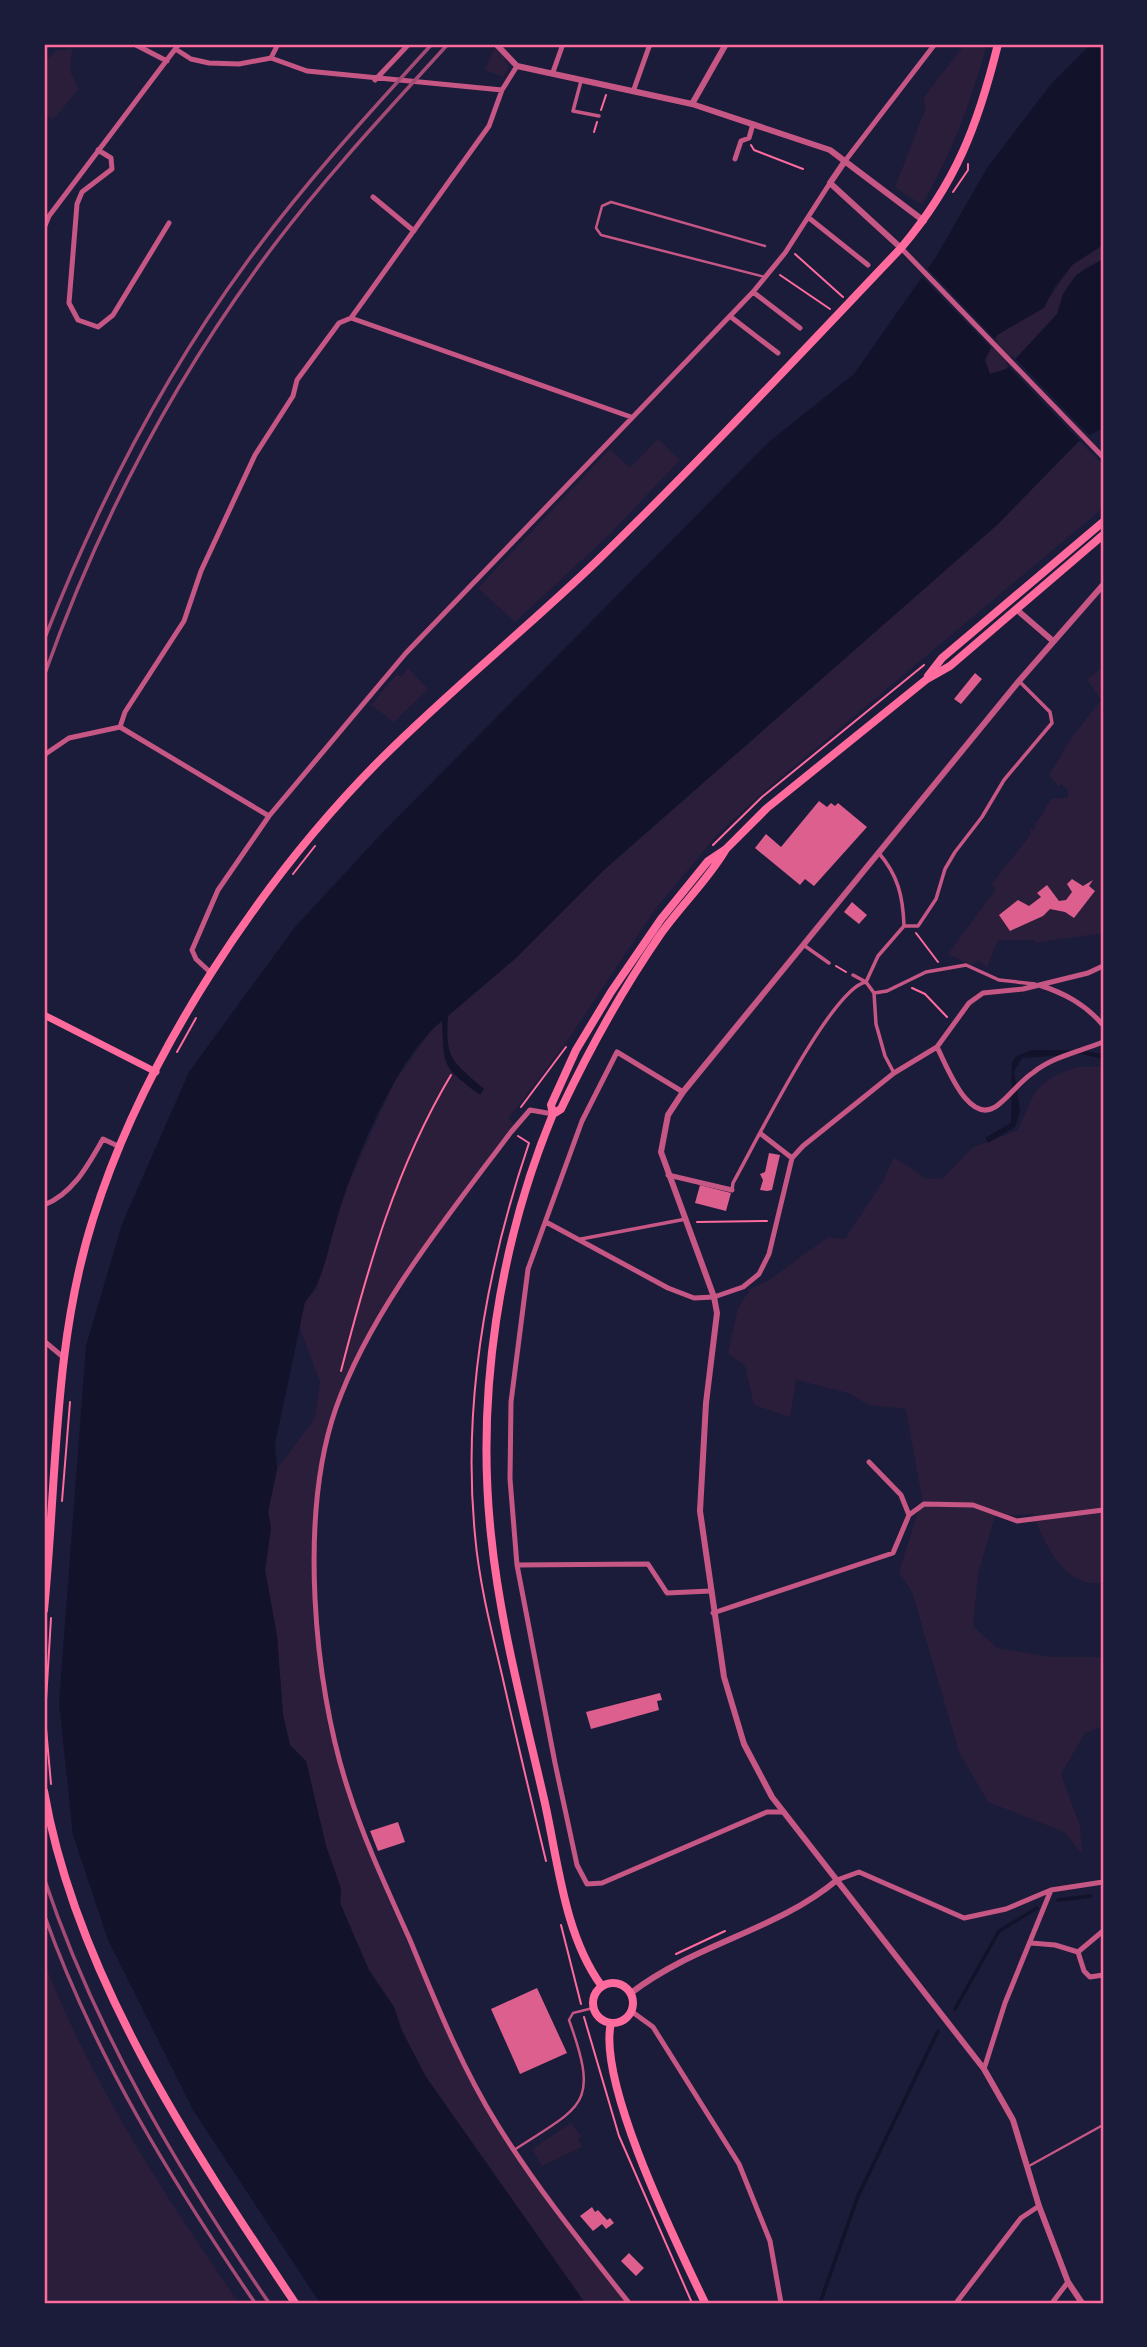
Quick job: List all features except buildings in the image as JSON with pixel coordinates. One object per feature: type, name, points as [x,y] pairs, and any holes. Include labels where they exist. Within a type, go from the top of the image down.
[{"type":"main road","points":[[44,1610],[63,1357],[71,1306],[93,1219],[120,1147],[156,1072],[211,972],[302,848],[380,761],[597,561],[901,248],[924,220],[967,147],[984,103],[999,44]]},
{"type":"main road","points":[[601,1985],[583,1954],[568,1904],[508,1640],[491,1534],[488,1387],[505,1273],[525,1193],[554,1114],[561,1109],[602,1027],[651,949],[726,849],[768,808],[926,678],[942,659],[1103,522]]},
{"type":"main road","points":[[926,678],[950,666],[1103,535]]},
{"type":"main road","points":[[44,1015],[156,1072]]},
{"type":"main road","points":[[47,1789],[69,1891],[110,1989],[205,2164],[295,2303]]},
{"type":"main road","points":[[621,1984],[631,1993],[631,2011],[623,2020],[611,2023],[601,2020],[593,2008],[593,1995],[601,1985],[621,1984]]},
{"type":"main road","points":[[611,2023],[609,2054],[624,2111],[663,2210],[705,2303]]},
{"type":"street","points":[[134,44],[167,61]]},
{"type":"street","points":[[271,58],[278,44]]},
{"type":"street","points":[[379,80],[409,44]]},
{"type":"street","points":[[496,44],[517,66],[634,89],[692,104],[830,150],[924,220]]},
{"type":"street","points":[[553,72],[563,44]]},
{"type":"street","points":[[634,89],[650,44]]},
{"type":"street","points":[[692,104],[726,44]]},
{"type":"street","points":[[211,972],[196,959],[192,950],[218,890],[269,816],[405,653],[753,292],[789,248],[845,160],[934,44]]},
{"type":"street","points":[[44,228],[98,149],[179,46],[191,59],[209,63],[239,64],[271,58],[307,71],[424,85],[502,90]]},
{"type":"street","points":[[120,727],[125,712],[184,621],[201,570],[255,454],[293,396],[297,380],[339,323],[351,318],[489,126],[502,90],[517,66]]},
{"type":"street","points":[[582,79],[573,111],[599,116]]},
{"type":"street","points":[[734,159],[741,141],[748,138],[753,124]]},
{"type":"street","points":[[98,149],[111,158],[111,169],[82,192],[77,204],[69,303],[78,320],[98,327],[113,314],[169,223]]},
{"type":"street","points":[[830,183],[911,257],[1103,457]]},
{"type":"street","points":[[373,197],[414,231]]},
{"type":"street","points":[[809,218],[868,265]]},
{"type":"street","points":[[753,292],[800,328]]},
{"type":"street","points":[[731,317],[778,353]]},
{"type":"street","points":[[351,318],[631,417]]},
{"type":"street","points":[[1082,2303],[1068,2282],[1039,2206],[1013,2120],[984,2069],[784,1812],[744,1745],[723,1676],[700,1511],[706,1403],[717,1313],[714,1297],[661,1152],[663,1132],[673,1106],[683,1092],[1018,681],[1103,585]]},
{"type":"street","points":[[1017,610],[1053,641]]},
{"type":"street","points":[[904,926],[918,926],[936,899],[945,869],[956,852],[982,817],[1004,780],[1052,723],[1050,712],[1018,681]]},
{"type":"street","points":[[44,755],[69,737],[120,727],[269,816]]},
{"type":"street","points":[[668,1175],[732,1190],[733,1183],[808,1045],[841,1001],[866,982],[878,956],[904,926],[901,891],[895,871],[878,852]]},
{"type":"street","points":[[803,944],[829,962]]},
{"type":"street","points":[[874,993],[887,991],[944,967],[966,965],[999,980],[1036,985],[1061,992],[1085,1007],[1103,1025]]},
{"type":"street","points":[[546,1222],[668,1288],[694,1298],[714,1297],[743,1287],[759,1274],[769,1254],[792,1158],[803,1146],[894,1073],[937,1047],[969,1003],[983,993],[1036,985],[1088,973],[1103,966]]},
{"type":"street","points":[[853,975],[866,982],[874,993],[876,1024],[885,1056],[894,1073]]},
{"type":"street","points":[[937,1047],[972,1107],[984,1110],[997,1107],[1036,1070],[1103,1042]]},
{"type":"street","points":[[683,1092],[617,1052],[582,1121],[546,1222],[525,1284],[511,1402],[510,1479],[517,1565],[560,1789],[577,1865],[587,1884],[602,1883],[767,1812],[784,1812]]},
{"type":"street","points":[[554,1114],[530,1110],[511,1132],[401,1281],[346,1382],[335,1411],[319,1492],[314,1558],[316,1625],[330,1727],[353,1804],[447,2028],[469,2074],[514,2150],[629,2303]]},
{"type":"street","points":[[761,1135],[792,1158]]},
{"type":"street","points":[[44,1205],[61,1198],[86,1168],[103,1139],[120,1147]]},
{"type":"street","points":[[579,1240],[686,1219]]},
{"type":"street","points":[[44,1341],[63,1357]]},
{"type":"street","points":[[869,1461],[901,1495],[909,1515]]},
{"type":"street","points":[[713,1613],[893,1553],[909,1515],[924,1504],[961,1504],[987,1508],[1017,1521],[1103,1510]]},
{"type":"street","points":[[517,1565],[648,1564],[667,1593],[710,1591]]},
{"type":"street","points":[[631,1993],[696,1952],[805,1905],[837,1880],[859,1872],[964,1918],[1006,1909],[1051,1891],[1103,1882]]},
{"type":"street","points":[[984,2069],[1005,2003],[1051,1891]]},
{"type":"street","points":[[1078,1952],[1103,1931]]},
{"type":"street","points":[[1031,1943],[1055,1945],[1078,1952]]},
{"type":"street","points":[[1078,1952],[1084,1971],[1090,1977],[1103,1975]]},
{"type":"street","points":[[631,2011],[653,2027],[739,2164],[770,2241],[780,2303]]},
{"type":"street","points":[[956,2303],[1021,2218],[1039,2206]]},
{"type":"street","points":[[1052,2303],[1068,2282]]},
{"type":"lane","points":[[765,246],[611,202],[602,206],[596,228],[601,234],[765,277]]},
{"type":"lane","points":[[514,2150],[569,2114],[580,2102],[584,2085],[582,2064],[569,2020],[573,2013],[593,2008]]},
{"type":"lane","points":[[1028,2167],[1103,2125]]},
{"type":"path","points":[[594,132],[610,85]]},
{"type":"path","points":[[748,138],[754,150],[803,169]]},
{"type":"path","points":[[789,248],[839,293]]},
{"type":"path","points":[[772,269],[827,307]]},
{"type":"path","points":[[710,849],[762,797],[925,664]]},
{"type":"path","points":[[918,926],[915,932],[944,967]]},
{"type":"path","points":[[829,962],[853,975]]},
{"type":"path","points":[[900,985],[925,994],[953,1023]]},
{"type":"path","points":[[519,1110],[568,1045]]},
{"type":"path","points":[[339,1378],[383,1219],[414,1143],[451,1075]]},
{"type":"path","points":[[511,1132],[529,1143],[503,1224],[477,1346],[471,1458],[475,1536],[491,1627],[548,1870]]},
{"type":"path","points":[[686,1219],[698,1223],[767,1221]]},
{"type":"path","points":[[61,1512],[70,1399]]},
{"type":"path","points":[[47,1789],[45,1717],[51,1618]]},
{"type":"path","points":[[561,1923],[582,2010],[619,2136],[692,2303]]},
{"type":"shaded area","points":[[965,44],[987,44],[960,127],[922,205],[895,187],[925,110],[924,97]]},
{"type":"shaded area","points":[[1091,44],[1103,44],[1103,245],[1072,265],[1054,288],[1044,308],[997,335],[985,360],[990,374],[1006,369],[1057,314],[1063,294],[1076,275],[1103,259],[1103,428],[1079,441],[998,524],[605,869],[516,958],[448,1016],[450,1051],[464,1072],[484,1089],[480,1095],[458,1078],[448,1065],[443,1048],[442,1021],[425,1038],[393,1084],[379,1112],[354,1169],[322,1273],[305,1302],[275,1444],[277,1469],[268,1512],[271,1528],[265,1570],[277,1636],[283,1715],[290,1745],[306,1761],[326,1846],[341,1889],[340,1903],[369,1971],[394,2007],[402,2031],[426,2077],[585,2303],[320,2303],[193,2110],[108,1940],[73,1835],[59,1703],[86,1346],[122,1224],[189,1072],[295,927],[383,832],[770,441],[854,374],[936,257],[987,168],[1051,84]]},
{"type":"shaded area","points":[[494,48],[502,53],[509,67],[503,77],[485,70]]},
{"type":"shaded area","points":[[72,49],[70,71],[79,89],[53,120],[44,113],[44,62],[57,50]]},
{"type":"shaded area","points":[[1103,245],[1103,259],[1082,270],[1057,314],[1032,343],[1006,369],[990,374],[985,360],[997,335],[1036,310],[1050,297],[1072,265]]},
{"type":"shaded area","points":[[658,439],[680,460],[608,536],[515,622],[478,588],[610,449],[630,468]]},
{"type":"shaded area","points":[[1079,441],[1103,465],[1103,508],[760,795],[717,835],[656,908],[565,1044],[508,1119],[514,1123],[406,1269],[341,1386],[324,1449],[312,1566],[313,1623],[328,1726],[353,1813],[390,1904],[469,2079],[508,2146],[626,2303],[585,2303],[426,2077],[402,2031],[394,2007],[369,1969],[340,1903],[341,1889],[326,1846],[306,1761],[290,1745],[283,1715],[277,1636],[265,1570],[271,1528],[268,1512],[277,1469],[315,1418],[320,1382],[298,1323],[305,1302],[317,1288],[346,1189],[364,1148],[395,1081],[433,1028],[516,958],[605,869],[998,524]]},
{"type":"shaded area","points":[[1103,667],[1103,933],[1035,943],[1034,940],[998,940],[987,968],[978,960],[972,966],[948,954],[996,889],[991,885],[1031,834],[1030,829],[1033,830],[1036,825],[1034,824],[1051,799],[1068,797],[1068,790],[1061,784],[1059,787],[1049,775],[1072,737],[1101,700],[1087,679]]},
{"type":"shaded area","points":[[408,668],[428,689],[394,722],[371,705],[397,674],[401,677]]},
{"type":"shaded area","points":[[1032,1050],[1077,1050],[1103,1054],[1103,1059],[1081,1054],[1022,1058],[1014,1071],[1020,1111],[1015,1127],[988,1143],[985,1138],[1011,1123],[1012,1063],[1015,1057]]},
{"type":"shaded area","points":[[1077,1067],[1103,1067],[1103,1583],[1089,1583],[1066,1571],[1043,1538],[1033,1514],[995,1516],[978,1574],[973,1626],[997,1648],[1050,1657],[1103,1657],[1103,1726],[1085,1733],[1061,1774],[1080,1826],[1082,1854],[1064,1832],[988,1802],[959,1752],[912,1592],[899,1572],[922,1499],[906,1409],[869,1405],[848,1393],[796,1380],[790,1417],[754,1405],[745,1366],[728,1353],[738,1308],[750,1289],[768,1281],[828,1237],[845,1239],[882,1183],[894,1157],[926,1179],[943,1178],[972,1148],[1018,1130],[1033,1097],[1044,1083]]},
{"type":"shaded area","points":[[44,1962],[84,2052],[131,2138],[239,2303],[44,2303]]},
{"type":"shaded area","points":[[571,2123],[581,2136],[578,2139],[582,2147],[542,2166],[532,2149]]},
{"type":"pier","points":[[925,266],[997,341],[993,350],[919,274]]},
{"type":"pier","points":[[1012,355],[1091,437],[1082,443],[1006,364]]},
{"type":"waterway","points":[[1058,1900],[1091,1896]]},
{"type":"waterway","points":[[955,2009],[999,1931],[1037,1908]]},
{"type":"waterway","points":[[820,2303],[858,2196],[938,2031]]},
{"type":"railway","points":[[44,640],[86,541],[133,445],[216,306],[268,233],[313,178],[432,44]]},
{"type":"railway","points":[[44,676],[89,562],[115,506],[173,397],[205,345],[295,218],[359,142],[448,44]]},
{"type":"railway","points":[[44,1878],[88,1991],[142,2099],[203,2202],[269,2303]]},
{"type":"railway","points":[[44,1914],[86,2017],[137,2115],[194,2210],[255,2303]]}]
